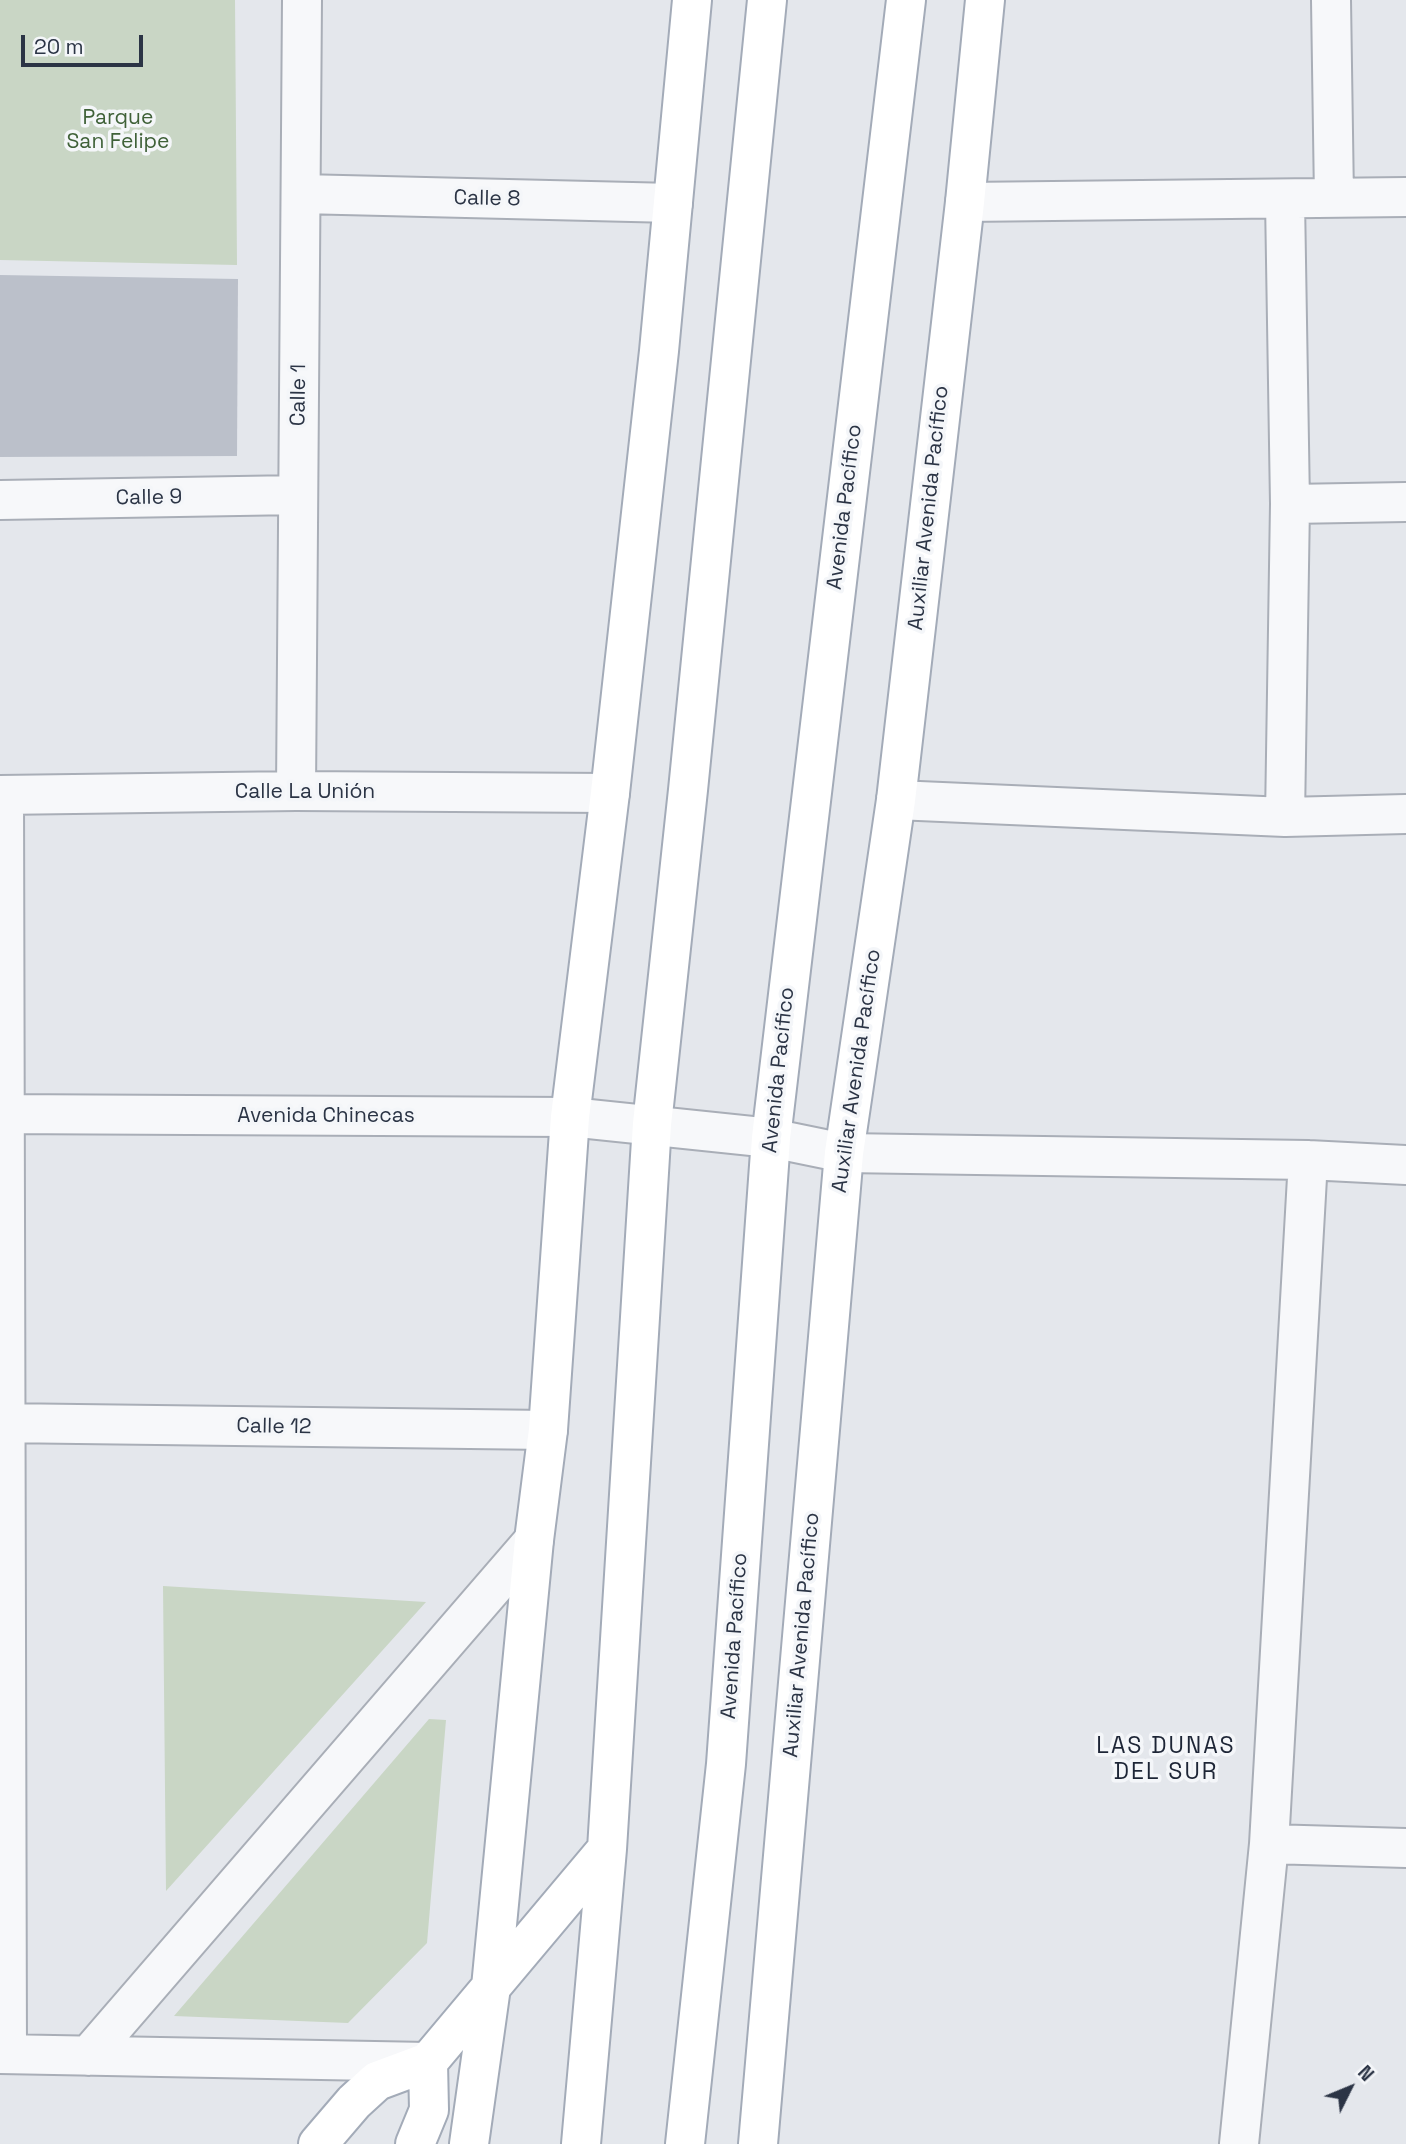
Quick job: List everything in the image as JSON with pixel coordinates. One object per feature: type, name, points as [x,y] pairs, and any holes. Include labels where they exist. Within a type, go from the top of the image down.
[{"type":"main road","points":[[469,2144],[491,1987],[534,1540],[548,1430],[570,1117],[610,793],[692,0]]},
{"type":"main road","points":[[581,2144],[607,1849],[652,1124],[767,0]]},
{"type":"main road","name":"Avenida Pacífico","points":[[685,2144],[726,1764],[771,1138],[906,0]]},
{"type":"main road","name":"Auxiliar Avenida Pacífico","points":[[758,2144],[844,1153],[896,800],[965,202],[985,0]]},
{"type":"main road","points":[[318,2144],[354,2102],[377,2081],[428,2062],[607,1849]]},
{"type":"main road","points":[[415,2144],[429,2110],[428,2062]]},
{"type":"street","name":"Calle 1","points":[[296,791],[302,0]]},
{"type":"street","points":[[1331,0],[1334,198]]},
{"type":"street","name":"Calle 8","points":[[301,194],[673,203]]},
{"type":"street","points":[[965,202],[1406,197]]},
{"type":"street","points":[[1285,200],[1290,504],[1285,817]]},
{"type":"street","name":"Calle 9","points":[[0,500],[298,495]]},
{"type":"street","points":[[1290,504],[1406,502]]},
{"type":"street","name":"Calle La Unión","points":[[2,795],[296,791],[610,793]]},
{"type":"street","points":[[2,795],[4,2054],[428,2062]]},
{"type":"street","points":[[896,800],[1285,817],[1406,814]]},
{"type":"street","name":"Avenida Chinecas","points":[[3,1114],[570,1117],[771,1138]]},
{"type":"street","points":[[771,1138],[844,1153],[1308,1160],[1406,1165]]},
{"type":"street","points":[[1239,2144],[1269,1844],[1308,1160]]},
{"type":"street","name":"Calle 12","points":[[3,1423],[548,1430]]},
{"type":"street","points":[[88,2056],[534,1540]]},
{"type":"street","points":[[1269,1844],[1406,1848]]},
{"type":"green space","name":"Parque San Felipe","points":[[0,0],[235,0],[237,265],[0,260]]},
{"type":"green space","points":[[163,1586],[426,1602],[166,1891]]},
{"type":"green space","points":[[429,1719],[446,1720],[427,1943],[348,2023],[174,2016]]},
{"type":"building","points":[[0,275],[238,279],[237,456],[0,457]]},
{"type":"district","name":"LAS DUNAS DEL SUR","points":[[1166,1760]]}]
